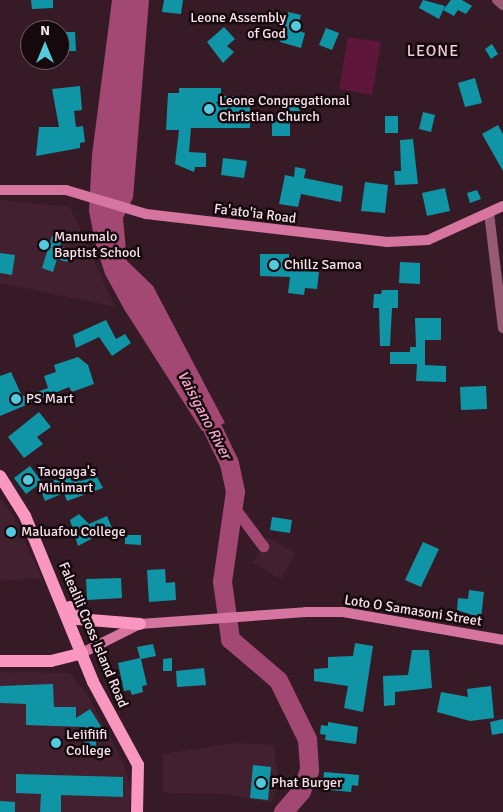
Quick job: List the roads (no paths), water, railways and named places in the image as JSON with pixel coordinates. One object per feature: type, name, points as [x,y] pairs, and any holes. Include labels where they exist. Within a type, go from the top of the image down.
[{"type":"main road","name":"Fa'ato'ia Road","points":[[0,190],[73,192],[140,212],[387,242],[428,240],[503,206]]},
{"type":"main road","name":"Falealili Cross Island Road","points":[[0,476],[25,516],[58,588],[82,653],[138,765],[137,812]]},
{"type":"main road","points":[[58,588],[78,620],[140,624]]},
{"type":"main road","name":"Loto O Samasoni Street","points":[[140,624],[344,612],[503,640]]},
{"type":"main road","points":[[0,662],[51,660],[82,653],[140,624]]},
{"type":"street","points":[[489,213],[503,328]]},
{"type":"water","points":[[112,0],[149,0],[133,198],[123,218],[127,261],[153,286],[225,423],[202,431],[124,309],[105,274],[95,242],[89,211],[92,155]]},
{"type":"waterway","name":"Vaisigano River","points":[[201,405],[229,463],[235,491],[222,581],[230,639],[278,680],[307,739],[309,770],[301,791],[283,812]]},
{"type":"waterway","points":[[234,507],[263,546]]},
{"type":"place","name":"Leone Assembly of God","points":[[296,26]]},
{"type":"place","name":"Leone Congregational Christian Church","points":[[209,109]]},
{"type":"place","name":"Manumalo Baptist School","points":[[44,245]]},
{"type":"place","name":"Chillz Samoa","points":[[274,265]]},
{"type":"place","name":"PS Mart","points":[[16,399]]},
{"type":"place","name":"Taogaga's Minimart","points":[[28,480]]},
{"type":"place","name":"Maluafou College","points":[[11,532]]},
{"type":"place","name":"Leiifiifi College","points":[[56,743]]},
{"type":"place","name":"Phat Burger","points":[[261,783]]},
{"type":"district","name":"LEONE","points":[[433,51]]}]
